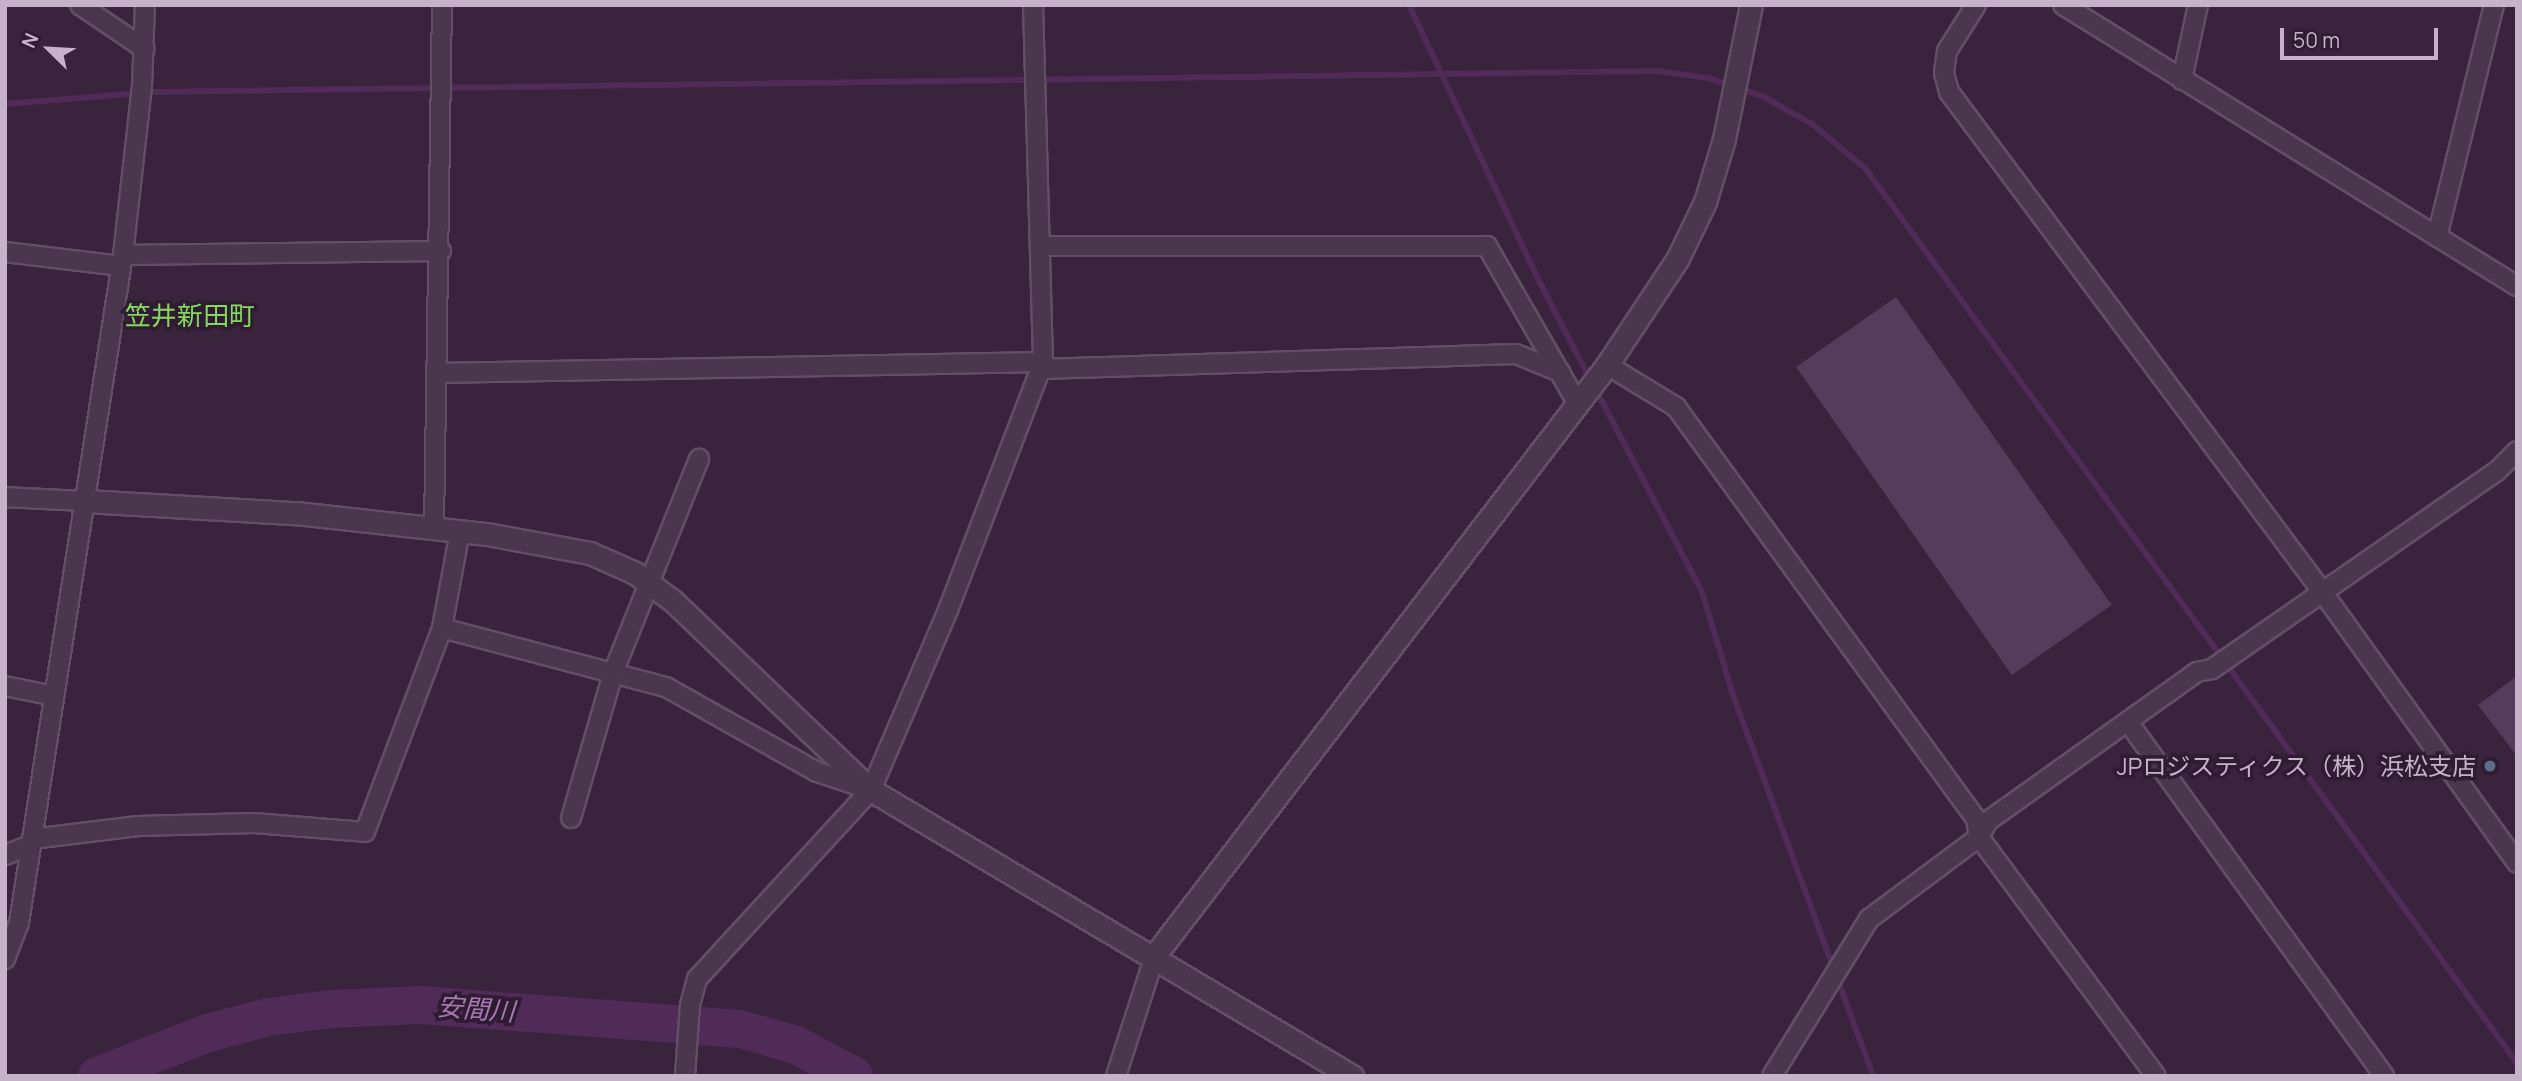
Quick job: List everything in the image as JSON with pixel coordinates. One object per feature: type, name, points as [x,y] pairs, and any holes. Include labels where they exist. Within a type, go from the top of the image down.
[{"type":"street","points":[[80,5],[145,48]]},
{"type":"street","points":[[5,959],[19,923],[122,260],[141,93],[145,5]]},
{"type":"street","points":[[434,528],[441,251],[442,5]]},
{"type":"street","points":[[685,1076],[690,1006],[697,979],[723,947],[871,790],[953,598],[1042,365],[1033,5]]},
{"type":"street","points":[[1116,1076],[1155,955],[1581,400],[1678,258],[1705,202],[1732,101],[1751,5]]},
{"type":"street","points":[[1976,5],[1947,51],[1944,73],[1949,92],[2321,590],[2517,863]]},
{"type":"street","points":[[2063,5],[2517,286]]},
{"type":"street","points":[[2182,80],[2198,5]]},
{"type":"street","points":[[2437,237],[2494,5]]},
{"type":"street","points":[[1041,246],[1487,246],[1560,372],[1581,400]]},
{"type":"street","points":[[5,252],[122,260],[441,251]]},
{"type":"street","points":[[437,373],[1042,365],[1516,354],[1560,372]]},
{"type":"street","points":[[1604,368],[1676,407],[1976,819],[1979,837],[2156,1076]]},
{"type":"street","points":[[1772,1076],[1869,919],[1979,837],[1988,821],[2197,673],[2211,669],[2235,653],[2321,590],[2498,470],[2517,451]]},
{"type":"street","points":[[571,818],[614,673],[699,459]]},
{"type":"street","points":[[5,497],[244,509],[460,531],[590,553],[650,584],[673,601],[871,790]]},
{"type":"street","points":[[5,855],[31,842],[138,826],[254,823],[365,832],[442,628],[460,531]]},
{"type":"street","points":[[442,628],[666,687],[817,772],[871,790],[1155,955],[1352,1076]]},
{"type":"street","points":[[5,686],[54,696]]},
{"type":"street","points":[[2128,722],[2384,1076]]},
{"type":"building","points":[[1896,297],[2112,605],[2012,675],[1796,367]]},
{"type":"building","points":[[2517,676],[2517,756],[2478,705]]},
{"type":"waterway","points":[[1409,5],[1536,275],[1590,379]]},
{"type":"waterway","points":[[5,104],[154,92],[1657,71],[1709,78],[1764,97],[1812,124],[1865,168],[2517,1063]]},
{"type":"waterway","points":[[1595,388],[1702,592],[1733,695],[1873,1076]]},
{"type":"waterway","name":"安間川","points":[[97,1076],[208,1033],[269,1017],[331,1009],[421,1005],[740,1029],[796,1045],[854,1076]]},
{"type":"place","name":"JPロジスティクス（株）浜松支店","points":[[2490,766]]},
{"type":"district","name":"笠井新田町","points":[[190,316]]}]
